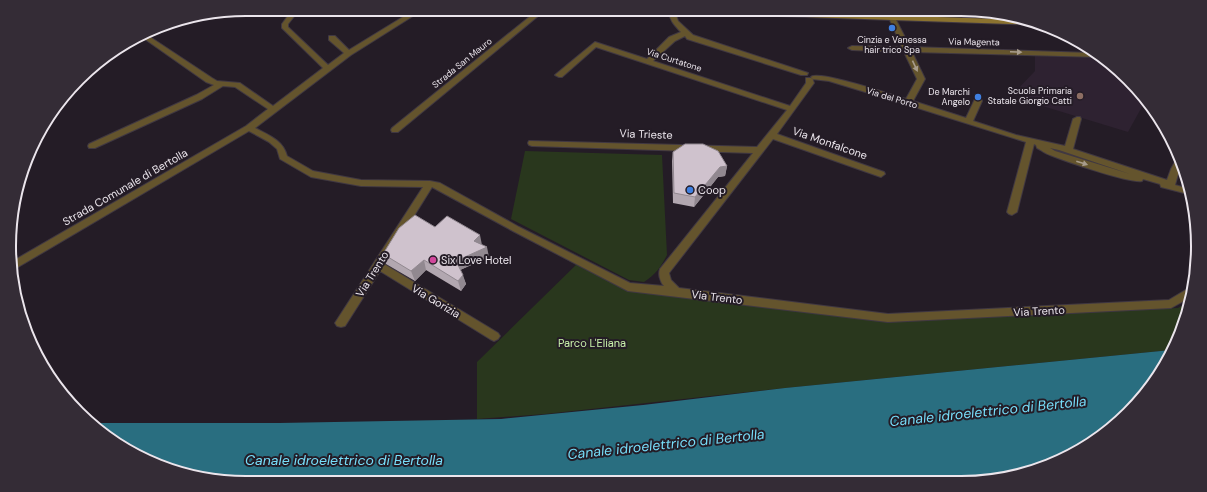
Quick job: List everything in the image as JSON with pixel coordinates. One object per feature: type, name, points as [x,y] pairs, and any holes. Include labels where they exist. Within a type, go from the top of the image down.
[{"type":"main road","points":[[837,16],[1014,22]]},
{"type":"street","points":[[291,16],[285,24],[285,28],[327,68]]},
{"type":"street","name":"Strada Comunale di Bertolla","points":[[16,264],[249,128],[348,53],[409,16]]},
{"type":"street","name":"Strada San Mauro","points":[[395,130],[534,16]]},
{"type":"street","name":"Via del Porto","points":[[673,16],[674,20],[685,33],[699,41],[809,76],[830,79],[908,102],[1184,190]]},
{"type":"street","points":[[892,18],[921,79],[908,102]]},
{"type":"street","points":[[648,62],[672,39],[685,33]]},
{"type":"street","points":[[148,38],[210,80],[237,85],[273,109]]},
{"type":"street","points":[[332,38],[348,53]]},
{"type":"street","name":"Via Curtatone","points":[[558,75],[595,44],[792,109]]},
{"type":"street","name":"Via Magenta","points":[[852,48],[1089,55]]},
{"type":"street","points":[[676,292],[666,282],[664,272],[792,109],[810,83],[809,76]]},
{"type":"street","points":[[92,146],[199,97],[223,83]]},
{"type":"street","points":[[968,122],[978,101]]},
{"type":"street","points":[[1062,151],[1077,119]]},
{"type":"street","points":[[249,128],[272,140],[281,148],[283,157],[311,174],[361,182],[430,184]]},
{"type":"street","name":"Via Monfalcone","points":[[771,135],[881,174]]},
{"type":"street","name":"Via Trieste","points":[[532,142],[759,150]]},
{"type":"street","points":[[1012,212],[1032,142]]},
{"type":"street","name":"Via del Porto","points":[[1062,151],[1122,171]]},
{"type":"street","points":[[1170,186],[1177,166]]},
{"type":"street","name":"Via Trento","points":[[341,323],[430,184],[437,185],[516,229],[628,288],[676,292],[888,318],[1171,304],[1186,294]]},
{"type":"street","name":"Via Gorizia","points":[[378,265],[494,336]]},
{"type":"shaded area","name":"Scuola Primaria Statale Giorgio Catti","points":[[1035,56],[1093,58],[1124,83],[1143,105],[1128,132],[1026,101],[1016,91],[1035,71]]},
{"type":"green space","points":[[525,151],[662,155],[667,255],[655,274],[644,282],[629,280],[511,219]]},
{"type":"green space","name":"Parco L'Eliana","points":[[579,262],[628,287],[888,318],[1178,308],[1183,305],[1179,320],[1166,351],[785,388],[545,414],[477,419],[477,362]]},
{"type":"water","name":"Canale idroelettrico di Bertolla","points":[[1166,351],[1152,374],[1134,398],[1113,419],[1089,437],[1063,452],[1035,464],[1006,472],[976,476],[231,476],[201,472],[172,464],[131,445],[99,423],[279,423],[501,419],[643,405],[785,388]]},
{"type":"building","name":"Coop","points":[[685,144],[703,144],[718,151],[727,166],[720,167],[695,197],[674,193],[673,152]]},
{"type":"building","name":"Six Love Hotel","points":[[415,215],[435,227],[447,216],[480,235],[474,241],[487,247],[456,261],[463,275],[458,281],[424,260],[411,271],[383,254],[399,228]]},
{"type":"place","name":"Cinzia e Vanessa hair trico Spa","points":[[892,28]]},
{"type":"place","name":"Scuola Primaria Statale Giorgio Catti","points":[[1080,96]]},
{"type":"place","name":"De Marchi Angelo","points":[[978,97]]},
{"type":"place","name":"Coop","points":[[690,190]]},
{"type":"place","name":"Six Love Hotel","points":[[433,260]]}]
